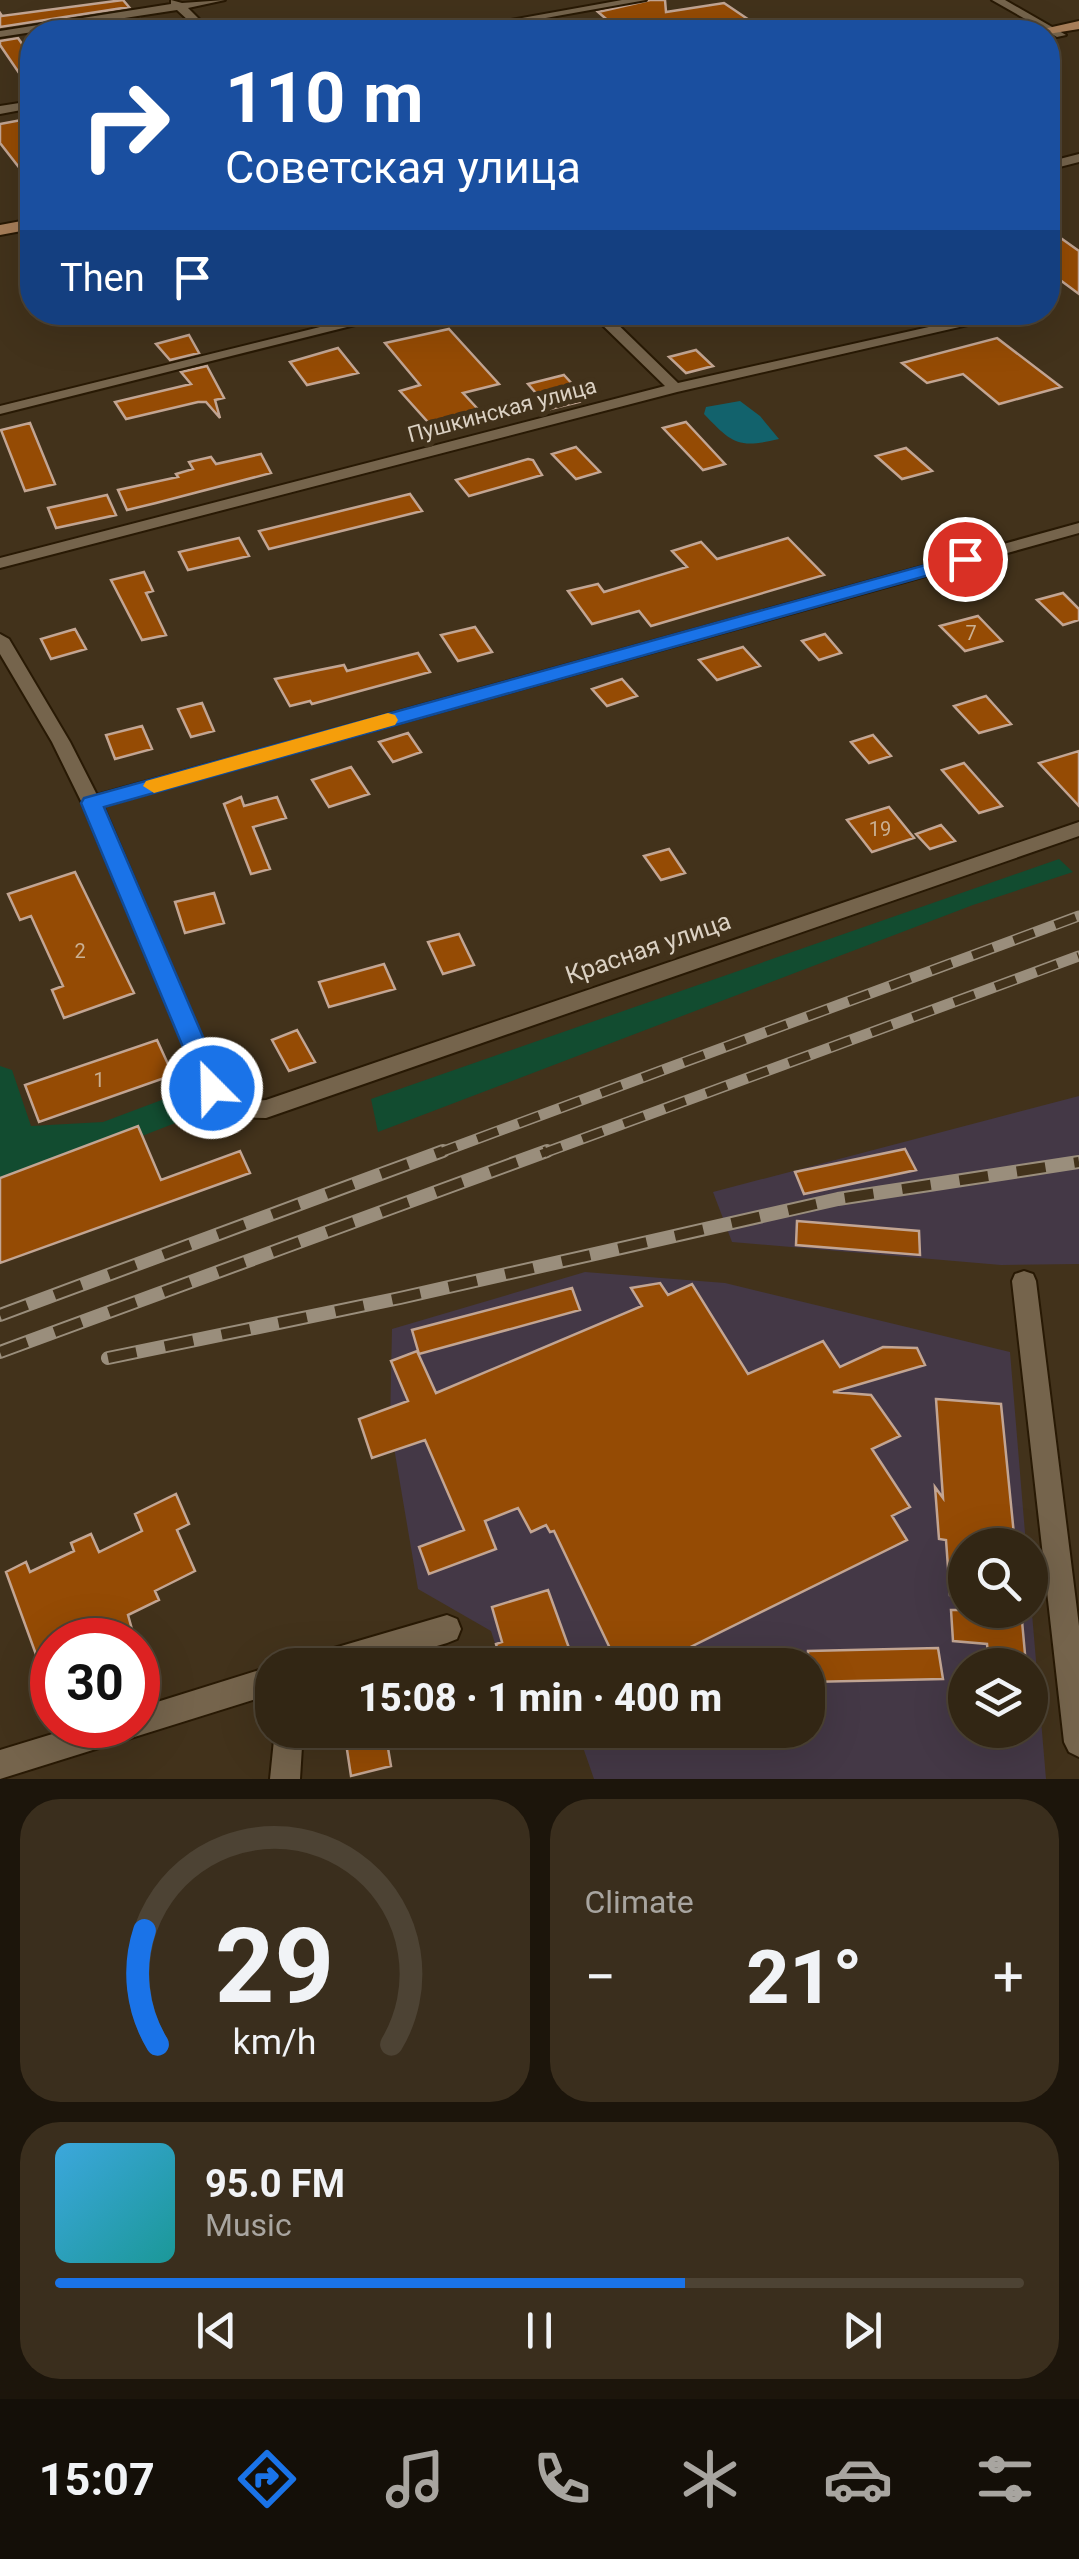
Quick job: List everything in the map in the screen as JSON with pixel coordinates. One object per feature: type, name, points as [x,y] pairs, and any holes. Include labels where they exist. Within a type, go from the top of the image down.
[{"type":"street","points":[[79,20],[176,3],[220,0]]},
{"type":"street","points":[[522,20],[641,0]]},
{"type":"street","points":[[997,0],[1028,20]]},
{"type":"street","points":[[176,3],[195,20]]},
{"type":"street","points":[[0,410],[347,325]]},
{"type":"street","points":[[610,325],[675,388]]},
{"type":"street","name":"Пушкинская улица","points":[[0,563],[675,388],[959,325]]},
{"type":"street","points":[[0,639],[62,742],[92,803],[1079,528]]},
{"type":"street","name":"Красная улица","points":[[92,803],[212,1088],[234,1111],[266,1109],[1079,829]]},
{"type":"street","points":[[1024,1281],[1079,1742]]},
{"type":"street","points":[[384,1648],[447,1630]]},
{"type":"street","points":[[160,1715],[255,1685]]},
{"type":"street","points":[[0,1765],[54,1748]]},
{"type":"street","points":[[286,1779],[289,1748]]},
{"type":"shaded area","points":[[1079,1096],[1079,1264],[1001,1265],[732,1242],[713,1192]]},
{"type":"shaded area","points":[[585,1272],[725,1283],[1010,1352],[1025,1528],[948,1528],[948,1628],[1033,1628],[1035,1648],[948,1648],[948,1748],[1043,1748],[1046,1779],[594,1779],[583,1748],[825,1748],[825,1648],[496,1648],[491,1631],[418,1589],[390,1424],[392,1329]]},
{"type":"green space","points":[[1059,859],[1073,872],[973,905],[378,1132],[371,1099]]},
{"type":"green space","points":[[0,1066],[12,1070],[31,1126],[103,1122],[175,1095],[196,1115],[142,1136],[137,1126],[0,1178]]},
{"type":"water","points":[[740,401],[760,416],[779,439],[736,441],[704,414],[706,407]]},
{"type":"building","points":[[123,0],[129,7],[20,20],[20,24],[0,27],[0,13],[2,16]]},
{"type":"building","points":[[650,0],[665,0],[666,12],[724,3],[749,20],[607,20],[598,12]]},
{"type":"building","points":[[0,41],[20,41],[20,74],[0,45]]},
{"type":"building","points":[[20,120],[20,169],[0,143],[0,124]]},
{"type":"building","points":[[1060,238],[1079,251],[1079,294],[1060,280]]},
{"type":"building","points":[[449,329],[499,384],[463,393],[487,419],[436,431],[400,391],[420,385],[385,343]]},
{"type":"building","points":[[189,335],[199,353],[170,360],[156,344]]},
{"type":"building","points":[[997,338],[1061,387],[999,404],[963,374],[927,383],[902,363]]},
{"type":"building","points":[[338,348],[358,373],[307,385],[290,362]]},
{"type":"building","points":[[696,350],[713,366],[686,373],[669,357]]},
{"type":"building","points":[[207,366],[224,398],[215,400],[220,418],[206,402],[198,402],[126,419],[115,402],[191,384],[181,372]]},
{"type":"building","points":[[564,375],[587,400],[550,409],[528,384]]},
{"type":"building","points":[[686,422],[725,464],[703,470],[663,428]]},
{"type":"building","points":[[30,423],[55,484],[25,491],[1,430]]},
{"type":"building","points":[[576,447],[600,472],[576,479],[552,454]]},
{"type":"building","points":[[906,448],[932,471],[902,479],[876,456]]},
{"type":"building","points":[[261,454],[271,473],[156,503],[127,510],[118,490],[178,477],[176,474],[193,469],[189,462],[211,457],[216,464]]},
{"type":"building","points":[[533,460],[542,475],[469,496],[456,480]]},
{"type":"building","points":[[410,494],[422,511],[269,549],[259,531]]},
{"type":"building","points":[[107,495],[116,515],[56,528],[48,508]]},
{"type":"building","points":[[239,538],[249,556],[188,570],[179,552]]},
{"type":"building","points":[[788,538],[824,575],[651,626],[639,611],[592,624],[568,591],[598,584],[604,592],[687,567],[672,551],[701,542],[717,559]]},
{"type":"building","points":[[144,572],[153,591],[146,593],[166,635],[142,640],[111,580]]},
{"type":"building","points":[[1063,593],[1079,609],[1079,620],[1063,625],[1037,600]]},
{"type":"building","points":[[978,616],[1002,641],[965,651],[940,626]]},
{"type":"building","points":[[475,627],[492,652],[458,661],[441,635]]},
{"type":"building","points":[[75,629],[86,649],[51,659],[41,639]]},
{"type":"building","points":[[825,634],[841,653],[819,660],[802,641]]},
{"type":"building","points":[[743,647],[760,666],[717,680],[699,660]]},
{"type":"building","points":[[418,653],[430,672],[312,704],[310,701],[290,706],[275,679],[344,665],[347,671]]},
{"type":"building","points":[[622,679],[637,696],[607,706],[592,689]]},
{"type":"building","points":[[986,696],[1011,724],[979,733],[954,706]]},
{"type":"building","points":[[202,703],[214,731],[191,737],[178,709]]},
{"type":"building","points":[[142,726],[152,749],[115,759],[106,735]]},
{"type":"building","points":[[408,733],[421,752],[393,762],[379,742]]},
{"type":"building","points":[[873,735],[891,756],[869,763],[851,742]]},
{"type":"building","points":[[1079,751],[1079,806],[1039,763]]},
{"type":"building","points":[[964,763],[1002,806],[979,813],[942,770]]},
{"type":"building","points":[[351,767],[369,794],[329,807],[312,780]]},
{"type":"building","points":[[241,797],[244,806],[277,797],[286,818],[253,827],[270,869],[251,874],[224,804]]},
{"type":"building","points":[[889,807],[914,838],[872,852],[847,820]]},
{"type":"building","points":[[941,825],[955,841],[930,849],[916,834]]},
{"type":"building","points":[[669,849],[685,873],[661,880],[644,856]]},
{"type":"building","points":[[75,872],[134,993],[64,1018],[52,990],[63,986],[31,916],[20,920],[8,894]]},
{"type":"building","points":[[214,893],[224,923],[185,933],[175,902]]},
{"type":"building","points":[[459,934],[474,965],[443,974],[428,942]]},
{"type":"building","points":[[384,964],[395,989],[329,1007],[319,982]]},
{"type":"building","points":[[297,1030],[315,1062],[289,1071],[272,1040]]},
{"type":"building","points":[[157,1040],[173,1075],[39,1122],[25,1085]]},
{"type":"building","points":[[138,1126],[161,1180],[240,1151],[250,1173],[0,1263],[0,1178]]},
{"type":"building","points":[[905,1149],[916,1170],[804,1194],[795,1172]]},
{"type":"building","points":[[797,1221],[919,1231],[920,1255],[796,1245]]},
{"type":"building","points":[[660,1283],[668,1295],[692,1284],[748,1374],[823,1341],[840,1367],[883,1347],[917,1348],[925,1365],[833,1392],[871,1395],[900,1436],[872,1449],[910,1507],[892,1516],[907,1540],[688,1648],[610,1648],[554,1531],[550,1532],[546,1525],[531,1532],[518,1508],[485,1521],[496,1549],[429,1574],[419,1547],[464,1530],[425,1440],[372,1458],[359,1419],[408,1401],[391,1361],[417,1351],[436,1393],[642,1306],[631,1288]]},
{"type":"building","points":[[572,1288],[580,1310],[419,1354],[412,1330]]},
{"type":"building","points":[[936,1399],[1001,1404],[1013,1528],[948,1528],[948,1568],[946,1540],[939,1539],[935,1487],[943,1498]]},
{"type":"building","points":[[176,1494],[189,1524],[177,1530],[195,1571],[155,1591],[159,1600],[128,1615],[129,1618],[30,1618],[30,1638],[6,1572],[26,1562],[30,1572],[74,1551],[71,1543],[91,1534],[99,1552],[142,1531],[135,1514]]},
{"type":"building","points":[[548,1590],[569,1648],[497,1648],[496,1644],[502,1642],[492,1607]]},
{"type":"building","points":[[952,1628],[1023,1628],[1024,1648],[987,1648],[987,1644],[953,1641]]},
{"type":"building","points":[[938,1648],[943,1679],[825,1682],[825,1651]]},
{"type":"building","points":[[347,1748],[388,1748],[391,1766],[351,1776]]},
{"type":"railway","points":[[436,1154],[1079,916]]},
{"type":"railway","points":[[541,1154],[1079,956]]},
{"type":"railway","points":[[0,1315],[443,1151]]},
{"type":"railway","points":[[0,1352],[547,1151]]},
{"type":"railway","points":[[108,1358],[400,1298],[838,1199],[1079,1162]]},
{"type":"slow traffic","points":[[154,786],[388,720]]},
{"type":"route","points":[[212,1088],[92,803],[965,559]]}]
